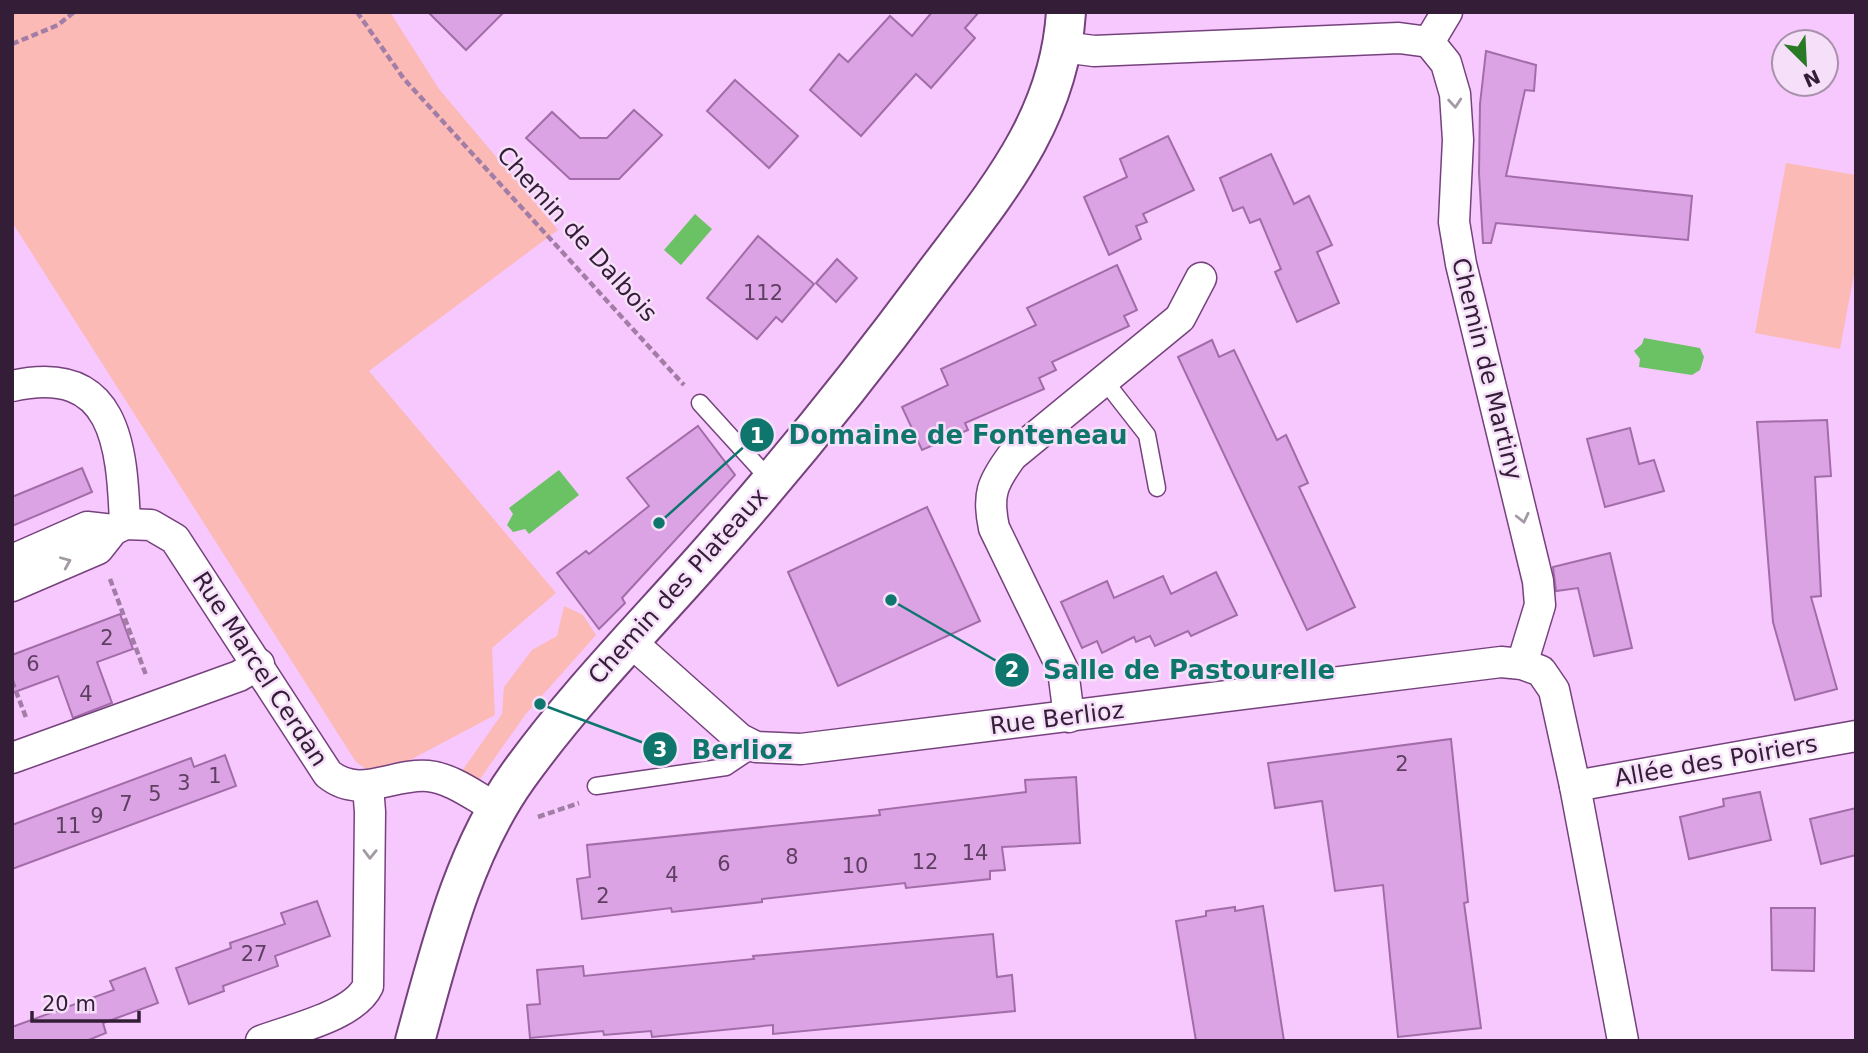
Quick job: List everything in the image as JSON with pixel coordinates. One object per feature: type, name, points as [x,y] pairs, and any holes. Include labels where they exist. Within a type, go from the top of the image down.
[{"type":"street","points":[[1065,29],[1094,51],[1399,38],[1429,42],[1447,12]]},
{"type":"street","name":"Chemin des Plateaux","points":[[415,1041],[468,869],[517,778],[576,699],[771,481],[907,312],[1009,175],[1055,82],[1065,29]]},
{"type":"street","name":"Chemin de Martiny","points":[[1429,42],[1446,63],[1455,94],[1458,140],[1455,232],[1538,581],[1541,605],[1522,664]]},
{"type":"street","points":[[1069,717],[1063,670],[994,528],[989,505],[994,480],[1012,456],[1180,318],[1201,278]]},
{"type":"street","points":[[12,386],[39,380],[61,382],[88,396],[108,417],[119,446],[112,534],[12,586]]},
{"type":"street","name":"Rue Marcel Cerdan","points":[[12,560],[87,527],[112,534],[151,525],[176,539],[328,774],[354,787],[405,777],[429,776],[498,809]]},
{"type":"street","points":[[630,641],[740,739],[756,747]]},
{"type":"street","name":"Rue Berlioz","points":[[756,747],[801,749],[1501,662],[1522,664]]},
{"type":"street","points":[[12,758],[239,676],[259,664]]},
{"type":"street","points":[[1522,664],[1541,671],[1553,690],[1575,786],[1623,1041]]},
{"type":"street","name":"Allée des Poiriers","points":[[1575,786],[1856,736]]},
{"type":"street","points":[[261,1041],[346,1010],[362,999],[368,986],[368,786]]},
{"type":"lane","points":[[1104,380],[1147,435],[1157,488]]},
{"type":"lane","points":[[700,403],[771,481]]},
{"type":"lane","points":[[596,786],[726,767],[756,747]]},
{"type":"path","points":[[12,44],[58,26],[74,12]]},
{"type":"path","name":"Chemin de Dalbois","points":[[357,12],[404,79],[700,403]]},
{"type":"path","points":[[112,534],[157,705]]},
{"type":"shaded area","points":[[12,12],[390,12],[439,89],[558,230],[369,371],[556,593],[492,648],[495,715],[378,777],[356,762],[12,222]]},
{"type":"shaded area","points":[[1786,163],[1856,175],[1856,264],[1840,349],[1755,333]]},
{"type":"shaded area","points":[[695,214],[712,229],[681,265],[664,250]]},
{"type":"shaded area","points":[[1644,338],[1700,348],[1704,357],[1700,370],[1692,375],[1639,367],[1640,359],[1634,351]]},
{"type":"shaded area","points":[[559,470],[579,495],[529,534],[525,529],[513,532],[507,525],[513,514],[509,508]]},
{"type":"shaded area","points":[[564,606],[583,615],[596,635],[525,715],[480,779],[462,771],[502,714],[504,687],[532,650],[557,636]]},
{"type":"building","points":[[428,12],[504,12],[466,50]]},
{"type":"building","points":[[932,12],[979,12],[965,28],[975,38],[931,88],[916,74],[861,136],[810,90],[839,54],[848,62],[890,16],[912,36]]},
{"type":"building","points":[[1486,51],[1536,65],[1534,91],[1525,90],[1506,176],[1692,196],[1688,240],[1496,223],[1491,243],[1483,243],[1479,173],[1480,104]]},
{"type":"building","points":[[735,80],[798,136],[769,168],[707,111]]},
{"type":"building","points":[[634,110],[662,135],[619,179],[570,179],[526,138],[552,112],[580,138],[607,138]]},
{"type":"building","points":[[1168,136],[1194,190],[1143,214],[1147,222],[1136,226],[1141,239],[1109,255],[1084,197],[1127,177],[1120,159]]},
{"type":"building","points":[[1271,154],[1294,204],[1309,196],[1332,245],[1317,252],[1339,303],[1297,322],[1275,272],[1281,269],[1260,219],[1250,223],[1243,207],[1233,211],[1220,178]]},
{"type":"building","points":[[758,236],[814,284],[782,322],[776,317],[757,339],[707,298]]},
{"type":"building","points":[[837,259],[857,278],[836,302],[816,283]]},
{"type":"building","points":[[1117,265],[1137,310],[1124,316],[1129,326],[1052,362],[1056,370],[1039,378],[1044,389],[965,423],[968,430],[922,450],[902,407],[948,385],[941,369],[1036,325],[1027,308]]},
{"type":"building","points":[[1212,340],[1219,357],[1234,350],[1277,440],[1286,435],[1308,483],[1299,487],[1355,607],[1307,630],[1178,357]]},
{"type":"building","points":[[1827,420],[1831,476],[1815,477],[1821,596],[1811,597],[1837,689],[1795,700],[1773,622],[1757,422]]},
{"type":"building","points":[[698,426],[735,475],[622,598],[625,603],[599,629],[557,573],[586,551],[589,554],[649,506],[627,478]]},
{"type":"building","points":[[1630,428],[1639,464],[1654,460],[1664,491],[1605,507],[1587,439]]},
{"type":"building","points":[[82,468],[92,492],[12,526],[12,497]]},
{"type":"building","points":[[927,507],[980,621],[838,686],[788,572]]},
{"type":"building","points":[[1610,553],[1632,648],[1594,656],[1578,588],[1556,591],[1553,567]]},
{"type":"building","points":[[1216,572],[1237,615],[1191,636],[1188,631],[1155,646],[1150,636],[1136,642],[1134,637],[1102,653],[1097,641],[1082,648],[1061,602],[1107,581],[1114,598],[1163,576],[1171,594]]},
{"type":"building","points":[[120,614],[133,649],[97,662],[112,703],[73,718],[58,676],[12,693],[12,655]]},
{"type":"building","points":[[1451,739],[1468,902],[1464,903],[1481,1028],[1398,1037],[1383,885],[1335,891],[1322,801],[1275,808],[1268,763]]},
{"type":"building","points":[[225,755],[236,786],[12,869],[12,825],[191,758],[194,767]]},
{"type":"building","points":[[1076,777],[1080,843],[1002,847],[1005,870],[990,871],[990,879],[906,888],[905,883],[762,899],[762,902],[672,912],[671,908],[582,919],[577,879],[590,877],[587,845],[880,815],[879,810],[1026,792],[1025,780]]},
{"type":"building","points":[[1760,792],[1771,840],[1689,859],[1680,817],[1724,806],[1723,799]]},
{"type":"building","points":[[1856,808],[1856,855],[1821,864],[1810,819]]},
{"type":"building","points":[[317,901],[330,936],[275,956],[278,966],[223,986],[224,991],[189,1004],[176,968],[231,948],[230,943],[285,924],[281,913]]},
{"type":"building","points":[[1263,906],[1284,1041],[1196,1041],[1176,921],[1206,916],[1206,911],[1235,907],[1235,911]]},
{"type":"building","points":[[1771,908],[1815,908],[1814,971],[1772,970]]},
{"type":"building","points":[[993,934],[997,977],[1012,975],[1015,1011],[773,1034],[773,1025],[652,1037],[651,1031],[604,1035],[603,1031],[530,1038],[527,1005],[540,1004],[537,970],[583,966],[584,976],[754,959],[753,956]]},
{"type":"building","points":[[145,968],[158,1003],[103,1023],[106,1033],[86,1041],[12,1041],[12,1027],[114,990],[110,981]]},
{"type":"place","name":"Domaine de Fonteneau","points":[[659,523]]},
{"type":"place","name":"Salle de Pastourelle","points":[[891,600]]},
{"type":"place","name":"Berlioz","points":[[540,704]]}]
